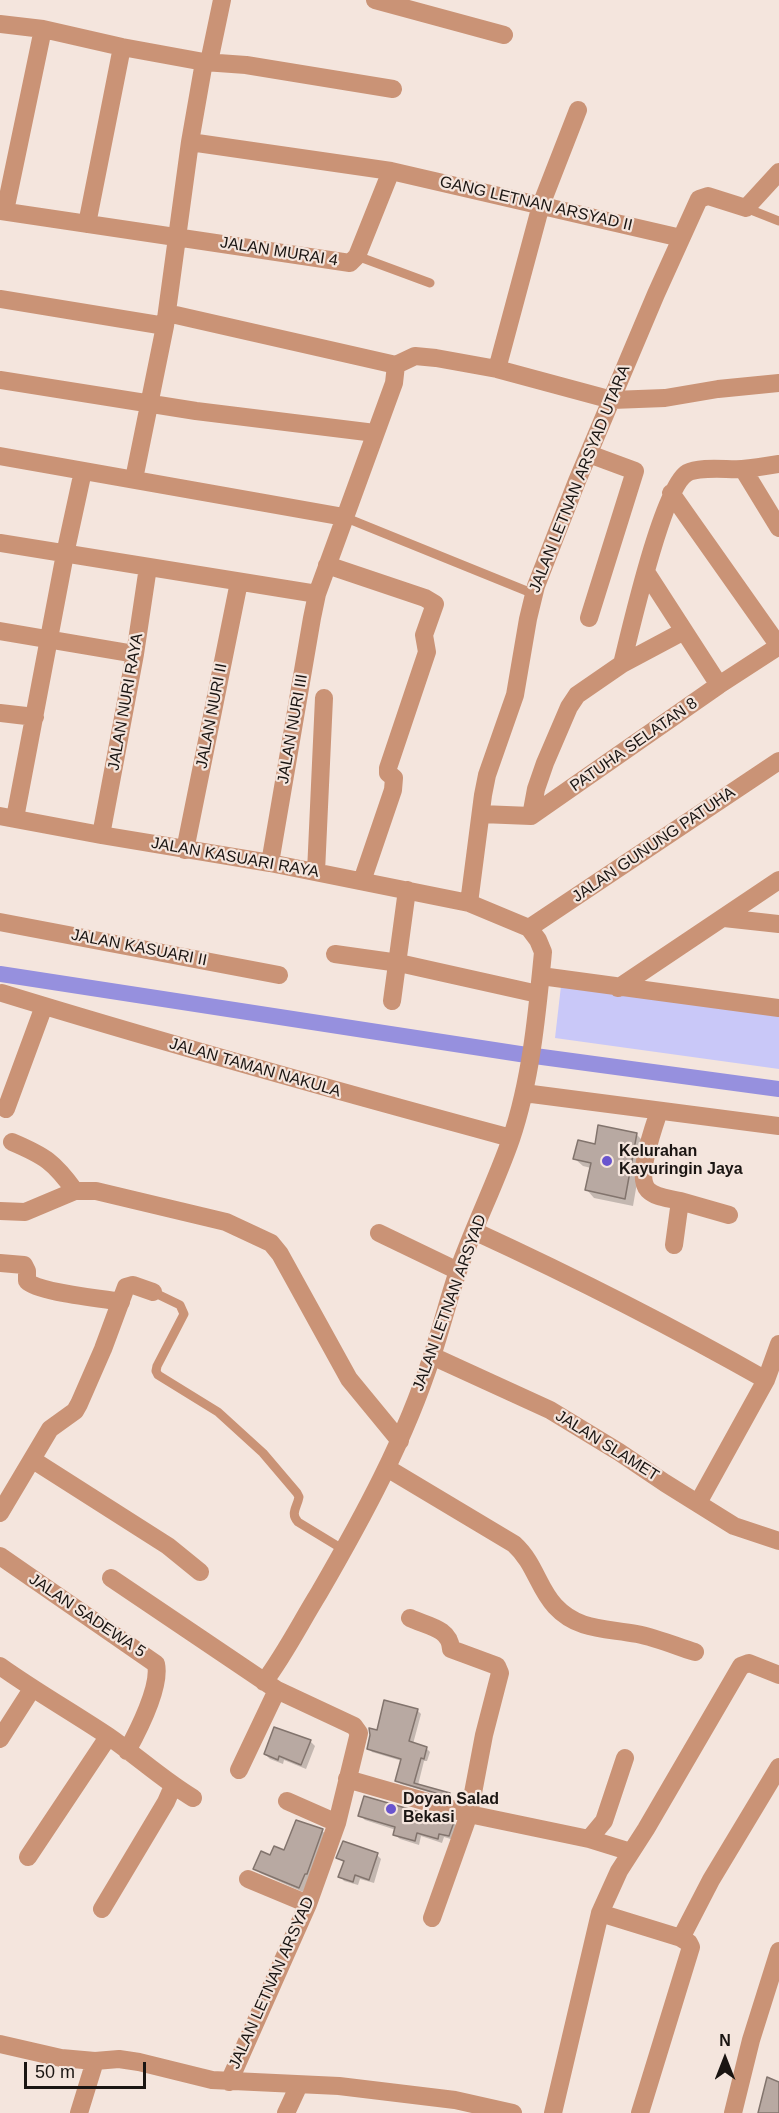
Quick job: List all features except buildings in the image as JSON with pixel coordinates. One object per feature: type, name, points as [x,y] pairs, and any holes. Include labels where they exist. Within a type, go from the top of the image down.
[{"type":"street","points":[[134,479],[166,320],[190,142],[222,0]]},
{"type":"street","points":[[375,0],[504,35]]},
{"type":"street","points":[[0,24],[43,29],[122,47],[207,62],[246,65],[393,89]]},
{"type":"street","points":[[43,29],[2,211],[179,236]]},
{"type":"street","points":[[87,224],[122,47]]},
{"type":"street","points":[[497,369],[541,205],[578,110]]},
{"type":"street","name":"GANG LETNAN ARSYAD II","points":[[190,142],[391,171],[681,237]]},
{"type":"street","name":"JALAN MURAI 4","points":[[179,236],[350,263],[357,256],[391,171]]},
{"type":"street","points":[[747,208],[779,172]]},
{"type":"street","name":"JALAN LETNAN ARSYAD UTARA","points":[[469,903],[487,776],[515,695],[534,594],[553,541],[699,199],[708,196],[747,208]]},
{"type":"street","points":[[0,299],[166,320],[396,365],[416,356],[497,369],[612,400],[665,398],[718,388],[779,383]]},
{"type":"street","name":"JALAN NURI III","points":[[270,863],[317,594],[396,377],[396,365]]},
{"type":"street","points":[[0,380],[148,404],[375,433]]},
{"type":"street","points":[[589,454],[635,471],[589,618]]},
{"type":"street","points":[[0,456],[344,517]]},
{"type":"street","points":[[622,664],[646,572],[671,493],[681,478],[690,472],[779,464]]},
{"type":"street","points":[[743,469],[779,528]]},
{"type":"street","points":[[8,817],[35,717],[83,471]]},
{"type":"street","points":[[671,493],[779,646]]},
{"type":"street","points":[[0,543],[317,594]]},
{"type":"street","points":[[327,565],[425,598],[435,604],[424,635],[426,652],[388,768],[388,773],[394,778],[393,790],[362,881]]},
{"type":"street","name":"JALAN NURI RAYA","points":[[101,835],[135,654],[148,567]]},
{"type":"street","points":[[646,572],[718,685]]},
{"type":"street","name":"JALAN NURI II","points":[[185,850],[238,582]]},
{"type":"street","points":[[0,631],[135,654]]},
{"type":"street","points":[[481,814],[531,816],[544,763],[569,707],[577,695],[622,664],[684,631]]},
{"type":"street","name":"PATUHA SELATAN 8","points":[[531,816],[718,685],[779,646]]},
{"type":"street","points":[[316,872],[324,698]]},
{"type":"street","points":[[0,713],[35,717]]},
{"type":"street","name":"JALAN GUNUNG PATUHA","points":[[529,928],[779,761]]},
{"type":"street","name":"JALAN KASUARI RAYA","points":[[8,817],[185,850],[270,863],[469,903]]},
{"type":"street","points":[[618,988],[779,880]]},
{"type":"street","points":[[392,1001],[399,963],[407,890]]},
{"type":"street","points":[[469,903],[529,928]]},
{"type":"street","points":[[724,918],[779,924]]},
{"type":"street","name":"JALAN KASUARI II","points":[[0,922],[279,975]]},
{"type":"street","name":"JALAN LETNAN ARSYAD","points":[[513,2113],[455,2100],[339,2086],[229,2082],[308,1904],[337,1823],[359,1737],[357,1728],[271,1686],[286,1648],[344,1550],[400,1441],[432,1356],[458,1271],[511,1138],[525,1085],[543,952],[529,928]]},
{"type":"street","points":[[335,954],[539,986],[618,988],[779,1008]]},
{"type":"street","name":"JALAN TAMAN NAKULA","points":[[1,992],[258,1070],[511,1138]]},
{"type":"street","points":[[6,1109],[44,1006]]},
{"type":"street","points":[[525,1085],[658,1111],[779,1126]]},
{"type":"street","points":[[658,1111],[644,1162],[643,1180],[649,1190],[654,1194],[729,1215]]},
{"type":"street","points":[[12,1142],[52,1162],[75,1191]]},
{"type":"street","points":[[0,1211],[25,1212],[75,1191],[96,1191],[226,1222],[271,1243],[280,1254],[349,1379],[400,1441]]},
{"type":"street","points":[[674,1245],[680,1201]]},
{"type":"street","points":[[474,1232],[581,1280],[678,1330],[766,1380]]},
{"type":"street","points":[[379,1233],[458,1271]]},
{"type":"street","points":[[0,1263],[24,1265],[28,1283],[59,1292],[120,1302]]},
{"type":"street","points":[[0,1513],[50,1430],[75,1411],[79,1404],[126,1287],[129,1285],[153,1292]]},
{"type":"street","points":[[698,1503],[766,1380],[779,1344]]},
{"type":"street","name":"JALAN SLAMET","points":[[432,1356],[550,1410],[734,1526],[779,1540]]},
{"type":"street","points":[[33,1460],[168,1546],[200,1572]]},
{"type":"street","points":[[387,1468],[514,1544],[529,1560],[548,1597],[567,1618],[588,1626],[638,1635],[695,1652]]},
{"type":"street","name":"JALAN SADEWA 5","points":[[0,1556],[156,1664],[156,1680],[143,1722],[127,1751]]},
{"type":"street","points":[[111,1578],[271,1686],[238,1770]]},
{"type":"street","points":[[410,1618],[446,1633],[451,1649],[499,1668],[500,1676],[484,1735],[469,1814],[432,1918]]},
{"type":"street","points":[[553,2113],[600,1913],[619,1871],[624,1850],[741,1666],[749,1663],[779,1675]]},
{"type":"street","points":[[0,1666],[108,1737],[173,1786],[193,1798]]},
{"type":"street","points":[[0,1739],[32,1689]]},
{"type":"street","points":[[28,1857],[108,1737]]},
{"type":"street","points":[[589,1839],[604,1821],[625,1758]]},
{"type":"street","points":[[681,1938],[711,1880],[779,1767]]},
{"type":"street","points":[[347,1779],[469,1814],[589,1839],[624,1850]]},
{"type":"street","points":[[102,1909],[166,1802],[173,1786]]},
{"type":"street","points":[[288,1801],[337,1823]]},
{"type":"street","points":[[248,1879],[308,1904]]},
{"type":"street","points":[[600,1913],[681,1938],[689,1944],[691,1950],[640,2113]]},
{"type":"street","points":[[733,2113],[750,2040],[779,1951]]},
{"type":"street","points":[[0,2044],[61,2058],[95,2061],[119,2059],[229,2082]]},
{"type":"street","points":[[79,2113],[95,2061]]},
{"type":"street","points":[[286,2113],[299,2085]]},
{"type":"lane","points":[[747,208],[779,220]]},
{"type":"lane","points":[[357,256],[430,283]]},
{"type":"lane","points":[[344,517],[534,594]]},
{"type":"lane","points":[[153,1292],[180,1305],[184,1314],[157,1366],[158,1375],[218,1412],[263,1453],[297,1493],[299,1497],[293,1514],[298,1522],[344,1550]]},
{"type":"shaded area","points":[[561,986],[779,1013],[779,1069],[555,1038]]},
{"type":"waterway","points":[[0,974],[520,1054],[779,1089]]},
{"type":"place","name":"Kelurahan Kayuringin Jaya","points":[[607,1161]]},
{"type":"place","name":"Doyan Salad Bekasi","points":[[391,1809]]}]
